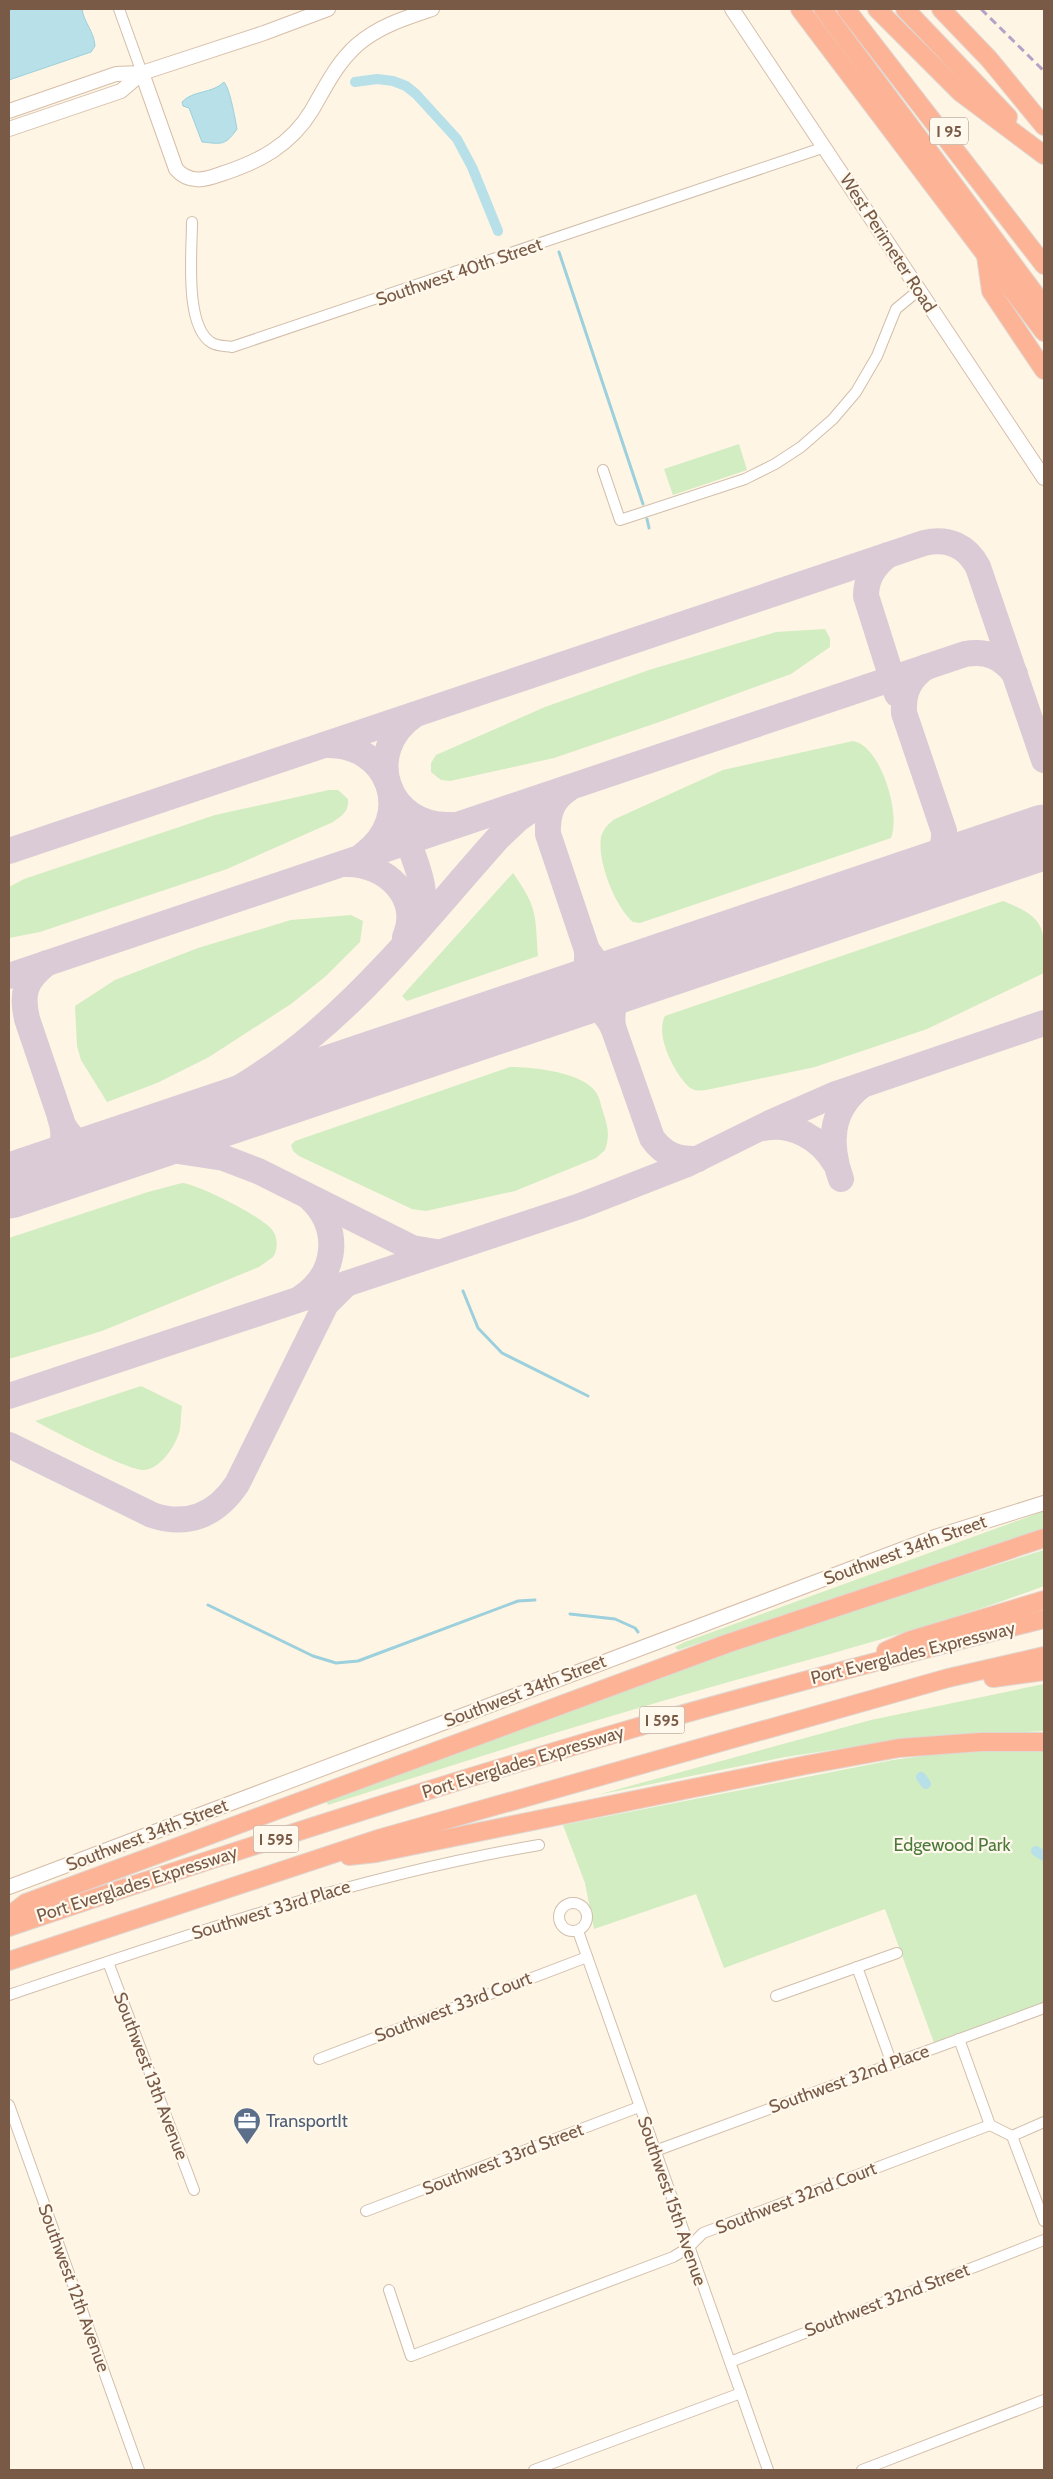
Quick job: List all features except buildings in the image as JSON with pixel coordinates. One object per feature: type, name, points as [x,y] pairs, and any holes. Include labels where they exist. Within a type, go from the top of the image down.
[{"type":"highway","name":"I 95","points":[[800,9],[1044,332]]},
{"type":"highway","points":[[823,9],[1044,306]]},
{"type":"highway","points":[[846,9],[1044,265]]},
{"type":"highway","name":"I 95","points":[[856,9],[1044,252]]},
{"type":"highway","points":[[877,9],[960,92],[1042,152]]},
{"type":"highway","points":[[905,9],[1042,152]]},
{"type":"highway","points":[[941,9],[989,59],[1041,121]]},
{"type":"highway","points":[[985,253],[991,291],[1044,370]]},
{"type":"highway","points":[[9,1916],[26,1904],[717,1648],[1044,1538]]},
{"type":"highway","points":[[843,1670],[911,1640],[1044,1600]]},
{"type":"highway","name":"Port Everglades Expressway","points":[[9,1927],[402,1799],[620,1732],[843,1670],[1044,1619]]},
{"type":"highway","name":"Port Everglades Expressway","points":[[9,1961],[378,1839],[948,1678],[1044,1656]]},
{"type":"highway","points":[[948,1678],[979,1680],[1044,1671]]},
{"type":"highway","points":[[308,1861],[376,1853],[739,1778],[899,1748],[981,1742],[1044,1742]]},
{"type":"street","points":[[119,9],[174,165],[186,178],[199,180],[249,165],[274,151],[302,124],[329,77],[358,44],[386,26],[432,9]]},
{"type":"street","points":[[9,111],[116,74],[142,73],[264,33],[328,9]]},
{"type":"street","name":"West Perimeter Road","points":[[732,9],[1044,478]]},
{"type":"street","points":[[9,129],[121,91],[142,73]]},
{"type":"street","name":"Southwest 40th Street","points":[[192,222],[192,301],[202,333],[213,343],[232,348],[825,147]]},
{"type":"street","points":[[603,470],[620,520],[745,478],[775,464],[801,448],[828,424],[856,392],[879,350],[896,309],[920,290]]},
{"type":"street","name":"Southwest 34th Street","points":[[9,1887],[935,1537],[1044,1503]]},
{"type":"street","name":"Southwest 33rd Place","points":[[9,1995],[196,1932],[390,1876],[474,1856],[539,1845]]},
{"type":"street","name":"Southwest 15th Avenue","points":[[578,1931],[688,2248],[768,2470]]},
{"type":"street","points":[[776,1996],[897,1953]]},
{"type":"street","name":"Southwest 33rd Court","points":[[319,2059],[587,1957]]},
{"type":"street","name":"Southwest 13th Avenue","points":[[108,1962],[194,2190]]},
{"type":"street","points":[[857,1967],[892,2064]]},
{"type":"street","name":"Southwest 32nd Place","points":[[655,2151],[1044,2008]]},
{"type":"street","points":[[959,2039],[990,2125],[1012,2136],[1044,2221]]},
{"type":"street","name":"Southwest 12th Avenue","points":[[9,2105],[139,2470]]},
{"type":"street","name":"Southwest 33rd Street","points":[[366,2211],[639,2107]]},
{"type":"street","points":[[1012,2136],[1044,2122]]},
{"type":"street","name":"Southwest 32nd Court","points":[[389,2290],[411,2356],[673,2257],[688,2248],[703,2233],[990,2125]]},
{"type":"street","name":"Southwest 32nd Street","points":[[730,2362],[1044,2240]]},
{"type":"street","points":[[534,2470],[741,2393]]},
{"type":"street","points":[[862,2470],[1044,2400]]},
{"type":"green space","points":[[739,444],[747,470],[673,495],[664,469]]},
{"type":"green space","points":[[825,629],[830,638],[830,647],[791,674],[665,720],[554,758],[450,781],[441,780],[431,772],[431,763],[436,755],[545,707],[649,670],[776,632]]},
{"type":"green space","points":[[853,741],[863,746],[872,755],[886,782],[893,813],[891,838],[640,923],[633,922],[626,915],[614,895],[602,858],[601,837],[608,824],[615,819],[723,770]]},
{"type":"green space","points":[[329,790],[338,790],[348,799],[346,810],[333,822],[227,869],[40,932],[9,938],[9,887],[24,879],[215,815]]},
{"type":"green space","points":[[513,873],[527,895],[534,912],[538,956],[407,1001],[402,996]]},
{"type":"green space","points":[[1003,901],[1018,907],[1028,914],[1036,920],[1040,927],[1044,945],[1044,973],[927,1029],[815,1067],[706,1090],[698,1090],[687,1085],[671,1062],[662,1033],[662,1024],[665,1016]]},
{"type":"green space","points":[[351,915],[363,921],[360,942],[326,976],[291,1004],[209,1057],[157,1083],[107,1102],[81,1060],[77,1046],[75,1006],[115,980],[198,948],[291,920]]},
{"type":"green space","points":[[510,1067],[558,1072],[582,1080],[591,1087],[599,1098],[607,1127],[608,1140],[605,1150],[596,1158],[515,1191],[426,1211],[412,1209],[299,1156],[293,1151],[291,1145],[295,1141]]},
{"type":"green space","points":[[182,1183],[202,1189],[231,1203],[267,1225],[275,1234],[277,1241],[273,1257],[259,1267],[102,1331],[9,1359],[9,1238],[148,1192]]},
{"type":"green space","points":[[141,1386],[182,1406],[180,1429],[176,1442],[162,1461],[150,1469],[136,1469],[123,1464],[35,1421]]},
{"type":"green space","points":[[1044,1511],[1044,1528],[678,1650],[675,1647],[685,1642]]},
{"type":"green space","points":[[1044,1550],[1044,1586],[1001,1602],[872,1642],[604,1718],[328,1805],[326,1800],[589,1701],[869,1605]]},
{"type":"green space","points":[[1044,1684],[1044,1731],[912,1738],[785,1757],[597,1795],[871,1720]]},
{"type":"green space","name":"Edgewood Park","points":[[998,1751],[1044,1752],[1044,2008],[936,2048],[885,1909],[724,1968],[696,1894],[594,1929],[585,1883],[563,1825],[893,1760],[938,1754]]},
{"type":"water","points":[[9,9],[82,9],[95,46],[91,52],[9,80]]},
{"type":"water","points":[[224,82],[230,97],[237,129],[222,143],[202,142],[189,108],[183,106],[182,102],[186,98],[219,86]]},
{"type":"waterway","points":[[355,82],[377,79],[393,81],[406,86],[416,94],[457,139],[472,167],[498,231]]},
{"type":"waterway","points":[[559,252],[643,504]]},
{"type":"waterway","points":[[647,519],[649,528]]},
{"type":"waterway","points":[[463,1291],[478,1328],[502,1353],[588,1396]]},
{"type":"waterway","points":[[208,1605],[313,1656],[336,1663],[358,1661],[518,1601],[535,1600]]},
{"type":"waterway","points":[[570,1614],[615,1619],[635,1628],[638,1632]]},
{"type":"waterway","points":[[921,1777],[926,1784]]},
{"type":"waterway","points":[[1036,1851],[1044,1856]]},
{"type":"taxiway","points":[[9,851],[933,541],[949,542],[956,545],[968,554],[978,567],[1044,760]]},
{"type":"taxiway","points":[[888,555],[869,578],[866,596],[897,694]]},
{"type":"taxiway","points":[[9,976],[965,654],[980,653],[993,656],[1005,663],[1015,674]]},
{"type":"taxiway","points":[[913,881],[926,872],[936,861],[940,855],[944,840],[944,831],[904,713],[908,687],[915,676],[926,667]]},
{"type":"taxiway","points":[[414,715],[398,730],[388,748],[386,767],[389,785],[397,801],[411,814],[429,823],[451,825]]},
{"type":"taxiway","points":[[325,745],[347,747],[366,756],[380,768],[388,785],[391,803],[389,821],[379,839],[363,855]]},
{"type":"taxiway","points":[[567,790],[557,799],[551,809],[548,821],[548,834],[587,950],[595,961],[616,973],[631,973],[655,968]]},
{"type":"taxiway","points":[[149,1139],[213,1104],[255,1078],[313,1035],[386,965],[498,838],[518,819],[538,805]]},
{"type":"taxiway","points":[[402,825],[423,889],[422,915],[417,928]]},
{"type":"taxiway","points":[[995,854],[1034,838],[1044,830]]},
{"type":"taxiway","points":[[346,864],[374,869],[396,885],[404,896],[408,909],[409,922],[405,937]]},
{"type":"taxiway","points":[[555,1002],[570,992],[584,975],[587,950]]},
{"type":"taxiway","points":[[47,963],[34,975],[26,988],[24,1002],[27,1019],[63,1125],[71,1136],[81,1144],[106,1153]]},
{"type":"taxiway","points":[[648,972],[625,987],[620,993],[613,1008],[613,1027],[652,1138],[661,1149],[672,1155],[684,1159],[698,1159]]},
{"type":"taxiway","points":[[555,1002],[574,1001],[596,1007],[608,1018],[613,1027]]},
{"type":"taxiway","points":[[9,1396],[580,1206],[685,1165],[770,1123],[836,1094],[1044,1023]]},
{"type":"taxiway","points":[[841,1179],[835,1154],[834,1129],[837,1117],[843,1106],[861,1086]]},
{"type":"taxiway","points":[[41,1175],[58,1156],[61,1149],[64,1135],[60,1117]]},
{"type":"taxiway","points":[[763,1128],[784,1127],[804,1134],[822,1146],[835,1163]]},
{"type":"taxiway","points":[[112,1151],[165,1149],[224,1158],[258,1171],[412,1248],[436,1252]]},
{"type":"taxiway","points":[[302,1297],[314,1287],[323,1275],[329,1263],[331,1249],[331,1236],[327,1222],[310,1198]]},
{"type":"taxiway","points":[[9,1445],[152,1515],[178,1520],[200,1516],[220,1504],[237,1484],[326,1304],[346,1284]]},
{"type":"runway","points":[[9,1186],[1044,837]]},
{"type":"railway","points":[[981,9],[1044,71]]},
{"type":"place","name":"TransportIt","points":[[247,2145]]}]
